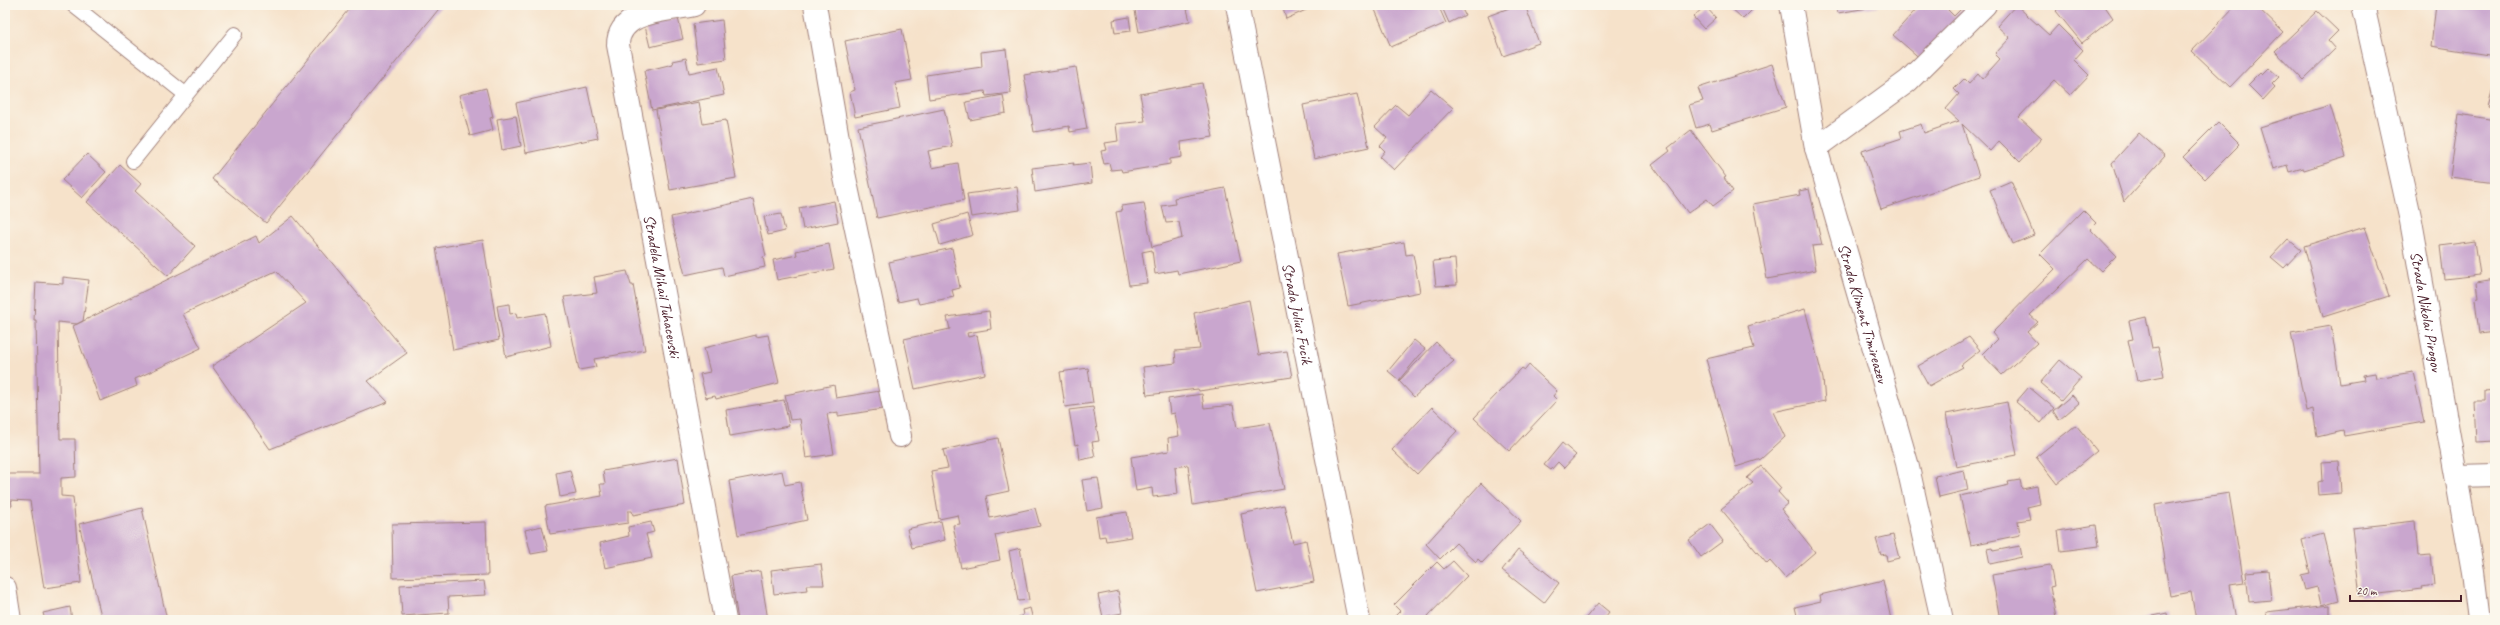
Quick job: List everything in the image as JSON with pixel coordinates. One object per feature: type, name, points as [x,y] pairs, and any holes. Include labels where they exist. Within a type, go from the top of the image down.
[{"type":"street","name":"Stradela Mihail Tuhacevski","points":[[694,5],[630,20],[621,28],[618,45],[725,620]]},
{"type":"street","points":[[815,5],[844,173],[900,436]]},
{"type":"street","name":"Strada Julius Fucik","points":[[1237,5],[1359,620]]},
{"type":"street","name":"Strada Kliment Timireazev","points":[[1791,5],[1816,148],[1907,463],[1942,620]]},
{"type":"street","points":[[1816,148],[1908,81],[1985,5]]},
{"type":"street","name":"Strada Nikolai Pirogov","points":[[2363,5],[2411,221],[2457,476],[2473,572],[2479,620]]},
{"type":"street","points":[[2457,476],[2495,475]]},
{"type":"street","points":[[5,588],[10,620]]},
{"type":"lane","points":[[73,5],[185,94]]},
{"type":"lane","points":[[133,161],[185,94],[235,34]]},
{"type":"building","points":[[352,5],[442,5],[266,223],[212,179]]},
{"type":"building","points":[[1134,5],[1186,5],[1190,21],[1139,32]]},
{"type":"building","points":[[1282,5],[1317,5],[1286,19]]},
{"type":"building","points":[[1373,5],[1438,5],[1446,23],[1391,47]]},
{"type":"building","points":[[1441,5],[1460,5],[1465,15],[1449,23]]},
{"type":"building","points":[[1517,5],[1525,5],[1539,43],[1503,56],[1488,16]]},
{"type":"building","points":[[1728,5],[1757,5],[1743,19]]},
{"type":"building","points":[[1836,5],[1879,5],[1879,6],[1838,13]]},
{"type":"building","points":[[1902,5],[1915,5],[1909,11]]},
{"type":"building","points":[[1920,5],[1953,5],[1948,10],[1954,16],[1965,5],[1978,17],[1930,67],[1893,35]]},
{"type":"building","points":[[2016,5],[2049,35],[2058,25],[2083,50],[2074,60],[2089,75],[2070,95],[2054,80],[2019,117],[2042,138],[2020,162],[1999,141],[1990,151],[1962,124],[1979,176],[1881,209],[1862,151],[1902,138],[1900,131],[1921,124],[1924,133],[1959,121],[1946,109],[1959,94],[1954,89],[1964,79],[1969,84],[1978,74],[1982,79],[2000,59],[1995,54],[2010,38],[1997,26]]},
{"type":"building","points":[[2062,5],[2104,5],[2113,18],[2082,43],[2056,11]]},
{"type":"building","points":[[2236,5],[2255,5],[2283,32],[2230,87],[2192,51]]},
{"type":"building","points":[[2436,5],[2495,5],[2495,56],[2431,46]]},
{"type":"building","points":[[1705,6],[1716,18],[1704,29],[1693,17]]},
{"type":"building","points":[[2317,11],[2338,31],[2328,41],[2335,49],[2303,80],[2275,51]]},
{"type":"building","points":[[1129,17],[1131,31],[1115,33],[1113,20]]},
{"type":"building","points":[[678,18],[683,39],[650,47],[645,26]]},
{"type":"building","points":[[722,20],[726,59],[698,63],[693,24]]},
{"type":"building","points":[[902,29],[912,80],[895,83],[900,108],[855,117],[850,92],[855,90],[845,41]]},
{"type":"building","points":[[1006,49],[1011,93],[986,96],[985,91],[929,99],[926,75],[982,67],[981,52]]},
{"type":"building","points":[[686,58],[689,73],[718,67],[724,95],[652,110],[644,71],[673,64],[672,61]]},
{"type":"building","points":[[1772,64],[1786,107],[1712,130],[1710,124],[1696,128],[1689,105],[1703,101],[1698,88]]},
{"type":"building","points":[[1076,67],[1087,129],[1070,132],[1069,126],[1034,132],[1024,75]]},
{"type":"building","points":[[2269,68],[2279,77],[2272,84],[2275,87],[2263,100],[2248,85],[2260,73],[2262,75]]},
{"type":"building","points":[[2495,81],[2495,108],[2488,106]]},
{"type":"building","points":[[1202,83],[1213,137],[1181,142],[1182,157],[1170,159],[1170,164],[1122,172],[1121,169],[1111,170],[1109,163],[1104,164],[1101,151],[1107,150],[1105,143],[1118,141],[1116,124],[1145,121],[1140,94]]},
{"type":"building","points":[[587,87],[598,138],[526,153],[516,103]]},
{"type":"building","points":[[486,88],[493,117],[490,118],[493,130],[470,136],[459,95]]},
{"type":"building","points":[[1431,89],[1453,108],[1394,170],[1380,157],[1385,151],[1380,146],[1387,138],[1375,127],[1396,105],[1408,115]]},
{"type":"building","points":[[1357,94],[1369,147],[1314,159],[1303,105]]},
{"type":"building","points":[[1003,95],[1006,113],[970,120],[966,102]]},
{"type":"building","points":[[699,102],[703,124],[726,120],[736,178],[670,190],[656,110]]},
{"type":"building","points":[[2330,105],[2346,157],[2304,170],[2303,168],[2289,172],[2287,165],[2273,169],[2260,127]]},
{"type":"building","points":[[944,109],[952,146],[928,151],[932,168],[958,163],[964,200],[877,218],[858,127]]},
{"type":"building","points":[[2459,114],[2495,120],[2495,183],[2450,177]]},
{"type":"building","points":[[516,116],[521,146],[502,150],[497,119]]},
{"type":"building","points":[[2218,122],[2240,144],[2205,179],[2183,157]]},
{"type":"building","points":[[1691,130],[1726,177],[1724,178],[1733,191],[1713,206],[1707,199],[1688,213],[1652,165],[1670,151],[1668,148]]},
{"type":"building","points":[[2139,133],[2165,156],[2124,202],[2112,163]]},
{"type":"building","points":[[87,154],[106,172],[82,198],[62,180]]},
{"type":"building","points":[[1074,163],[1073,165],[1090,163],[1092,183],[1035,192],[1032,168]]},
{"type":"building","points":[[120,165],[141,184],[135,191],[195,246],[168,276],[87,202]]},
{"type":"building","points":[[2011,181],[2034,235],[2013,244],[1990,190]]},
{"type":"building","points":[[1017,187],[1020,210],[971,217],[967,194]]},
{"type":"building","points":[[1225,188],[1241,261],[1178,274],[1177,270],[1155,274],[1152,250],[1142,252],[1147,283],[1129,285],[1116,212],[1122,211],[1121,206],[1144,203],[1152,247],[1182,238],[1179,222],[1166,223],[1162,206],[1175,204],[1174,198]]},
{"type":"building","points":[[1809,189],[1822,245],[1812,246],[1816,270],[1767,279],[1753,204],[1800,195],[1799,191]]},
{"type":"building","points":[[753,199],[766,256],[763,257],[765,267],[724,276],[722,267],[685,275],[671,217]]},
{"type":"building","points":[[834,201],[838,222],[803,229],[799,208]]},
{"type":"building","points":[[2083,210],[2096,223],[2090,229],[2116,256],[2101,271],[2088,259],[2030,315],[2038,322],[2027,332],[2037,343],[2002,375],[1982,354],[1997,339],[1992,333],[2055,269],[2040,254]]},
{"type":"building","points":[[781,214],[785,231],[768,235],[764,217]]},
{"type":"building","points":[[967,214],[973,235],[940,245],[934,224]]},
{"type":"building","points":[[293,216],[407,353],[368,381],[388,402],[270,449],[212,366],[306,303],[276,271],[183,314],[201,348],[135,379],[137,386],[100,401],[73,326],[256,236],[259,243]]},
{"type":"building","points":[[2365,227],[2389,296],[2323,317],[2304,246]]},
{"type":"building","points":[[2288,239],[2301,250],[2284,268],[2271,257]]},
{"type":"building","points":[[483,240],[499,340],[453,350],[436,248]]},
{"type":"building","points":[[2475,241],[2480,275],[2444,279],[2440,246]]},
{"type":"building","points":[[1404,242],[1406,255],[1413,254],[1420,292],[1348,306],[1337,254]]},
{"type":"building","points":[[829,244],[834,269],[777,280],[773,260],[797,255],[796,251]]},
{"type":"building","points":[[952,248],[960,288],[952,290],[954,297],[919,304],[917,298],[898,302],[889,262]]},
{"type":"building","points":[[1455,259],[1457,285],[1436,286],[1433,261]]},
{"type":"building","points":[[627,271],[631,285],[633,285],[645,350],[594,359],[596,367],[579,370],[564,297],[597,293],[594,277]]},
{"type":"building","points":[[63,277],[89,280],[83,321],[77,324],[58,322],[60,439],[75,439],[76,477],[61,478],[61,496],[73,497],[81,583],[44,588],[30,501],[11,500],[12,506],[5,507],[5,474],[39,474],[36,320],[34,320],[36,282],[63,284]]},
{"type":"building","points":[[2495,279],[2495,332],[2479,334],[2475,299],[2479,298],[2477,282]]},
{"type":"building","points":[[1249,300],[1259,355],[1287,351],[1292,377],[1199,391],[1198,389],[1147,395],[1143,367],[1176,363],[1175,351],[1200,349],[1194,313]]},
{"type":"building","points":[[509,304],[510,314],[516,313],[517,318],[545,313],[551,346],[506,357],[497,306]]},
{"type":"building","points":[[1805,309],[1823,379],[1825,401],[1773,412],[1785,437],[1761,459],[1736,467],[1706,359],[1754,348],[1748,326]]},
{"type":"building","points":[[989,311],[991,329],[967,333],[968,337],[977,335],[985,374],[915,389],[904,339],[950,329],[947,317]]},
{"type":"building","points":[[2146,317],[2152,348],[2158,347],[2164,376],[2137,381],[2128,340],[2133,339],[2129,321]]},
{"type":"building","points":[[2331,326],[2340,384],[2364,380],[2363,375],[2375,373],[2376,378],[2413,372],[2424,422],[2344,436],[2343,431],[2317,437],[2313,409],[2306,411],[2291,333]]},
{"type":"building","points":[[756,335],[756,337],[768,335],[779,383],[716,399],[715,396],[706,398],[700,374],[710,372],[704,348]]},
{"type":"building","points":[[1969,337],[1980,350],[1961,365],[1963,367],[1929,386],[1918,366]]},
{"type":"building","points":[[1414,340],[1425,349],[1399,380],[1388,371]]},
{"type":"building","points":[[1436,342],[1454,361],[1414,397],[1399,381]]},
{"type":"building","points":[[2060,360],[2081,378],[2061,401],[2040,383]]},
{"type":"building","points":[[1529,365],[1557,391],[1553,396],[1557,400],[1509,451],[1474,418],[1522,368],[1525,370]]},
{"type":"building","points":[[1088,368],[1093,403],[1065,407],[1060,372]]},
{"type":"building","points":[[834,385],[836,398],[880,391],[883,409],[838,416],[838,412],[827,414],[834,454],[806,458],[800,419],[790,420],[785,395]]},
{"type":"building","points":[[2029,387],[2054,408],[2041,423],[2016,402]]},
{"type":"building","points":[[2495,390],[2495,441],[2476,442],[2474,401],[2485,401],[2485,391]]},
{"type":"building","points":[[1202,394],[1204,408],[1233,405],[1237,428],[1270,423],[1284,489],[1193,505],[1188,465],[1175,467],[1178,494],[1153,497],[1152,488],[1136,491],[1131,457],[1169,451],[1168,438],[1179,436],[1175,413],[1170,414],[1168,399]]},
{"type":"building","points":[[2072,395],[2079,403],[2059,420],[2053,411]]},
{"type":"building","points":[[784,400],[789,426],[730,436],[726,410]]},
{"type":"building","points":[[2007,402],[2017,455],[1956,467],[1946,414]]},
{"type":"building","points":[[1093,407],[1099,441],[1092,442],[1095,457],[1080,460],[1078,444],[1075,445],[1069,410]]},
{"type":"building","points":[[1432,407],[1457,431],[1417,474],[1392,450]]},
{"type":"building","points":[[2076,425],[2097,451],[2057,484],[2036,457]]},
{"type":"building","points":[[998,438],[1009,491],[986,496],[990,518],[1035,508],[1040,526],[995,535],[1000,560],[961,568],[953,525],[960,524],[958,515],[939,519],[931,471],[948,468],[943,450]]},
{"type":"building","points":[[1562,443],[1576,455],[1564,468],[1558,462],[1551,470],[1544,465]]},
{"type":"building","points":[[678,458],[685,505],[633,515],[632,511],[628,511],[628,523],[550,534],[545,506],[602,496],[600,484],[605,484],[603,471]]},
{"type":"building","points":[[2339,461],[2341,493],[2319,495],[2318,482],[2322,481],[2321,462]]},
{"type":"building","points":[[1761,466],[1781,488],[1778,492],[1788,503],[1781,509],[1815,552],[1785,578],[1770,561],[1767,564],[1721,509],[1753,483],[1747,478]]},
{"type":"building","points":[[570,470],[576,494],[560,497],[556,473]]},
{"type":"building","points":[[1964,470],[1968,490],[1939,497],[1935,476]]},
{"type":"building","points":[[782,471],[785,485],[800,482],[807,520],[738,535],[729,481]]},
{"type":"building","points":[[1098,478],[1103,508],[1087,511],[1082,480]]},
{"type":"building","points":[[2020,480],[2022,489],[2037,486],[2040,504],[2027,507],[2030,519],[2018,521],[2020,535],[1971,545],[1960,496],[2009,485],[2008,482]]},
{"type":"building","points":[[1481,483],[1521,521],[1482,563],[1478,559],[1476,562],[1456,543],[1440,559],[1426,544]]},
{"type":"building","points":[[2229,493],[2244,583],[2230,585],[2236,620],[2196,620],[2191,592],[2170,596],[2155,505]]},
{"type":"building","points":[[1284,505],[1293,543],[1306,540],[1314,582],[1257,593],[1241,514]]},
{"type":"building","points":[[142,508],[167,620],[102,620],[79,524]]},
{"type":"building","points":[[1127,512],[1131,537],[1106,541],[1105,536],[1099,537],[1096,517]]},
{"type":"building","points":[[941,521],[945,540],[912,548],[907,529]]},
{"type":"building","points":[[2415,521],[2418,556],[2431,555],[2434,585],[2422,587],[2423,589],[2360,596],[2352,528]]},
{"type":"building","points":[[486,522],[488,575],[393,578],[392,524]]},
{"type":"building","points":[[651,522],[654,532],[646,534],[652,558],[605,568],[600,543],[629,536],[628,527]]},
{"type":"building","points":[[1710,524],[1723,541],[1701,557],[1689,540]]},
{"type":"building","points":[[2096,525],[2099,546],[2061,551],[2058,531]]},
{"type":"building","points":[[542,526],[548,551],[531,554],[525,530]]},
{"type":"building","points":[[2323,534],[2339,600],[2321,605],[2317,587],[2305,590],[2301,575],[2310,573],[2302,540]]},
{"type":"building","points":[[1893,535],[1899,558],[1887,561],[1886,554],[1881,555],[1876,539]]},
{"type":"building","points":[[2020,546],[2022,557],[1990,564],[1987,549],[1992,548],[1993,551]]},
{"type":"building","points":[[1020,548],[1029,600],[1018,601],[1009,551]]},
{"type":"building","points":[[1518,550],[1559,583],[1544,603],[1502,570]]},
{"type":"building","points":[[1453,561],[1467,576],[1424,620],[1391,620],[1400,611],[1394,605],[1437,562],[1444,569]]},
{"type":"building","points":[[821,564],[824,585],[806,585],[807,590],[774,594],[771,570]]},
{"type":"building","points":[[2050,565],[2054,586],[2050,587],[2056,618],[2000,620],[1992,575]]},
{"type":"building","points":[[2268,570],[2271,600],[2249,602],[2246,572]]},
{"type":"building","points":[[760,571],[768,620],[738,620],[731,576]]},
{"type":"building","points":[[1883,580],[1891,620],[1798,620],[1795,607],[1821,601],[1820,595]]},
{"type":"building","points":[[484,581],[486,595],[448,597],[449,613],[402,616],[400,585]]},
{"type":"building","points":[[1118,591],[1122,613],[1103,617],[1098,595]]},
{"type":"building","points":[[1598,603],[1609,612],[1603,620],[1584,620]]},
{"type":"building","points":[[2330,605],[2330,620],[2267,620],[2266,612]]},
{"type":"building","points":[[70,607],[72,620],[45,620],[43,613]]},
{"type":"building","points":[[1030,608],[1033,620],[1012,620],[1023,615],[1022,610]]},
{"type":"building","points":[[2167,613],[2168,620],[2139,620],[2139,619]]}]
